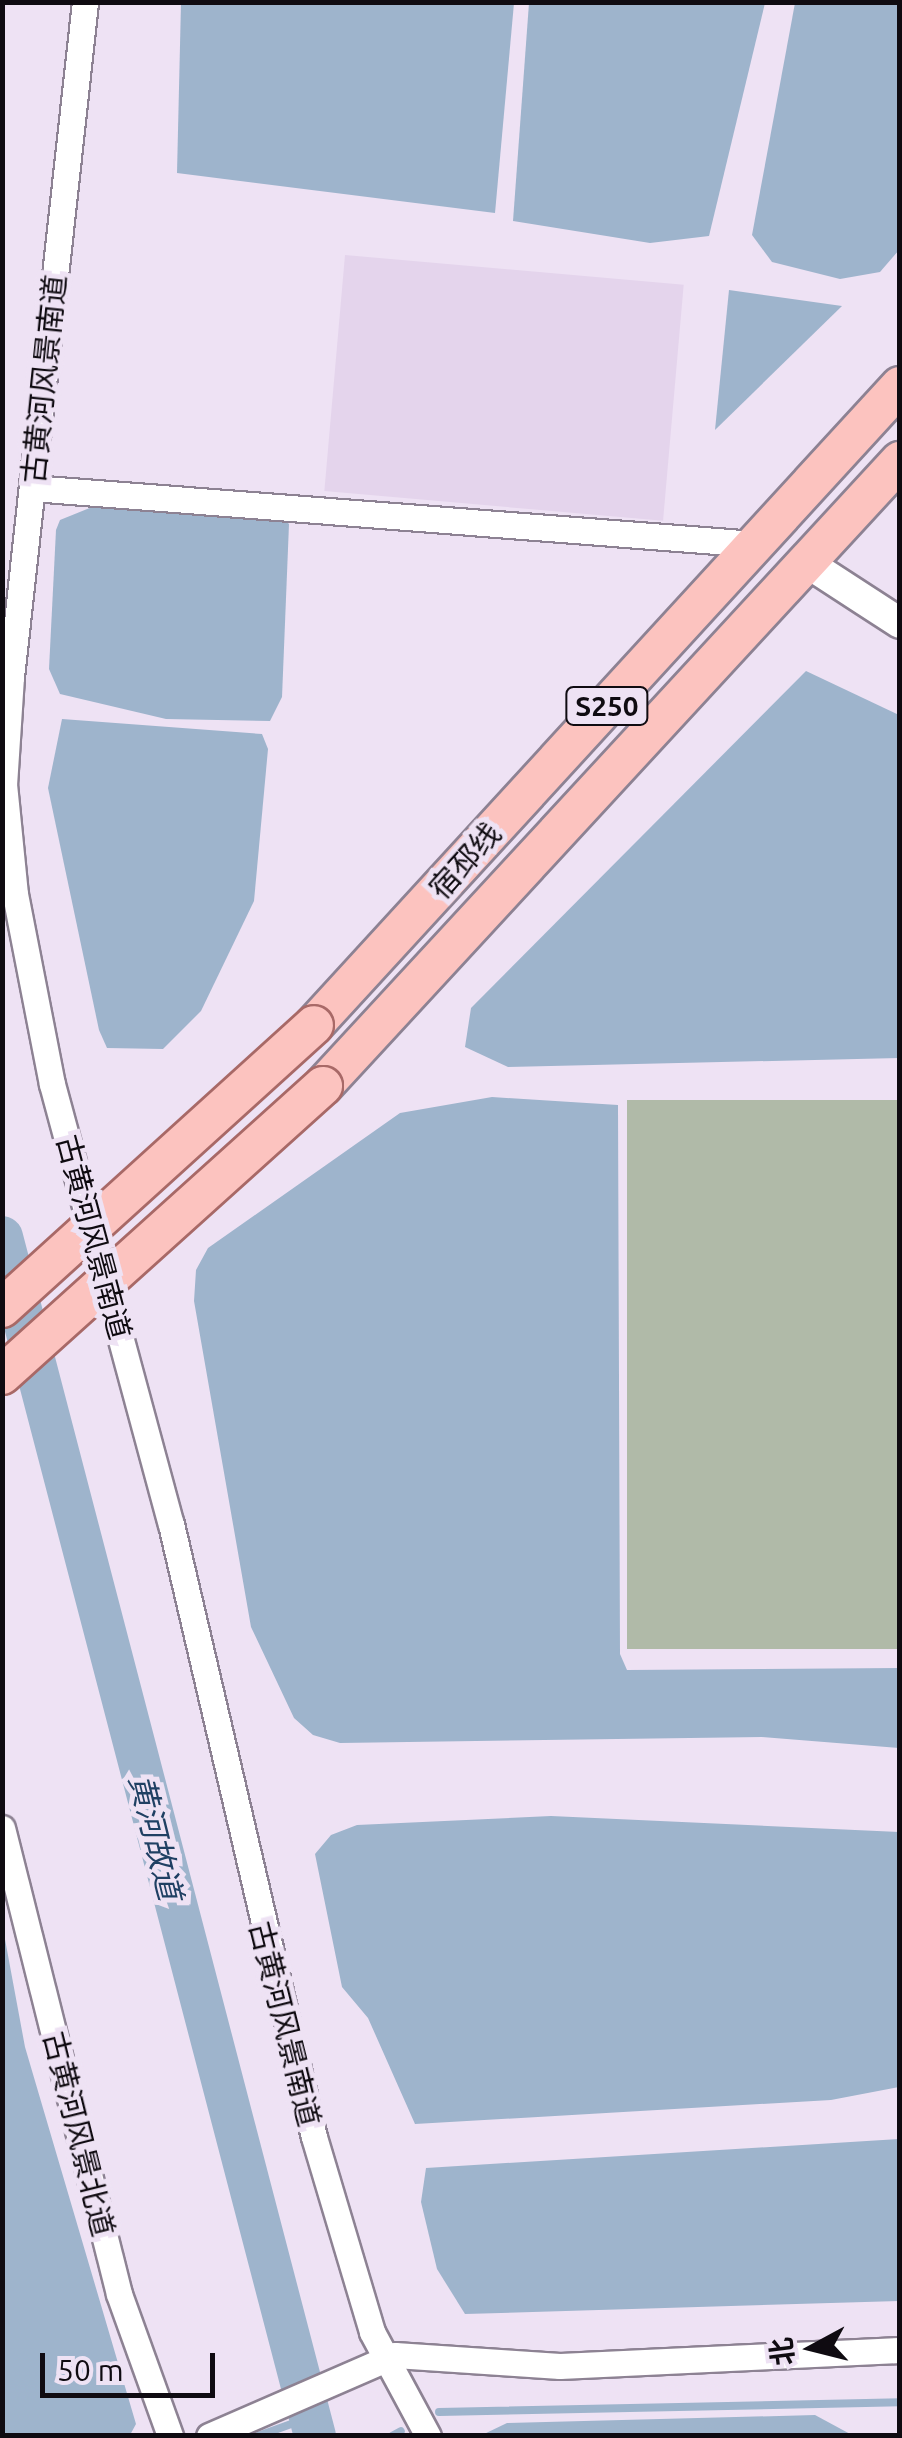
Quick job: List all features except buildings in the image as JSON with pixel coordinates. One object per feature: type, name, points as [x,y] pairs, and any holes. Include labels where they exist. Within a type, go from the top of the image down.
[{"type":"main road","name":"宿邳线","points":[[2,1308],[314,1025],[900,386]]},
{"type":"main road","name":"宿邳线","points":[[2,1375],[323,1086],[900,461]]},
{"type":"street","name":"古黄河风景南道","points":[[85,2],[32,488],[8,658],[4,784],[15,894],[52,1084],[171,1524],[267,1961],[375,2366],[428,2436]]},
{"type":"street","points":[[32,488],[755,544]]},
{"type":"street","points":[[806,562],[900,623]]},
{"type":"street","name":"古黄河风景北道","points":[[2,1828],[119,2294],[170,2436]]},
{"type":"street","points":[[215,2433],[375,2366],[420,2354],[560,2366],[900,2350]]},
{"type":"shaded area","points":[[345,255],[684,285],[663,521],[324,491]]},
{"type":"green space","points":[[627,1100],[899,1100],[899,1649],[627,1649]]},
{"type":"water","points":[[181,3],[514,3],[495,213],[177,173]]},
{"type":"water","points":[[529,3],[765,3],[709,236],[650,243],[513,221]]},
{"type":"water","points":[[795,3],[899,3],[899,250],[880,272],[840,279],[772,262],[752,235]]},
{"type":"water","points":[[729,290],[842,306],[715,430]]},
{"type":"water","points":[[102,503],[280,516],[289,524],[282,697],[270,721],[166,719],[60,694],[49,669],[56,530],[60,520]]},
{"type":"water","points":[[806,671],[899,715],[899,1058],[508,1067],[465,1047],[471,1008]]},
{"type":"water","points":[[62,719],[262,734],[268,749],[254,901],[201,1011],[163,1049],[107,1048],[99,1030],[48,788]]},
{"type":"water","points":[[492,1097],[618,1105],[620,1654],[627,1670],[899,1668],[899,1748],[762,1737],[340,1743],[313,1735],[294,1718],[251,1627],[194,1301],[196,1270],[208,1248],[400,1113]]},
{"type":"water","points":[[551,1816],[899,1832],[899,2087],[831,2100],[415,2124],[368,2018],[342,1987],[315,1854],[331,1835],[357,1825]]},
{"type":"water","points":[[2,1923],[25,2047],[136,2424],[130,2435],[3,2435]]},
{"type":"water","points":[[899,2139],[899,2301],[465,2314],[437,2269],[421,2202],[426,2168]]},
{"type":"water","points":[[815,2415],[852,2435],[482,2435],[507,2423]]},
{"type":"waterway","name":"黄河故道","points":[[2,1237],[315,2436]]},
{"type":"waterway","points":[[439,2412],[900,2402]]},
{"type":"waterway","points":[[258,2436],[305,2419]]},
{"type":"waterway","points":[[392,2436],[401,2431]]}]
